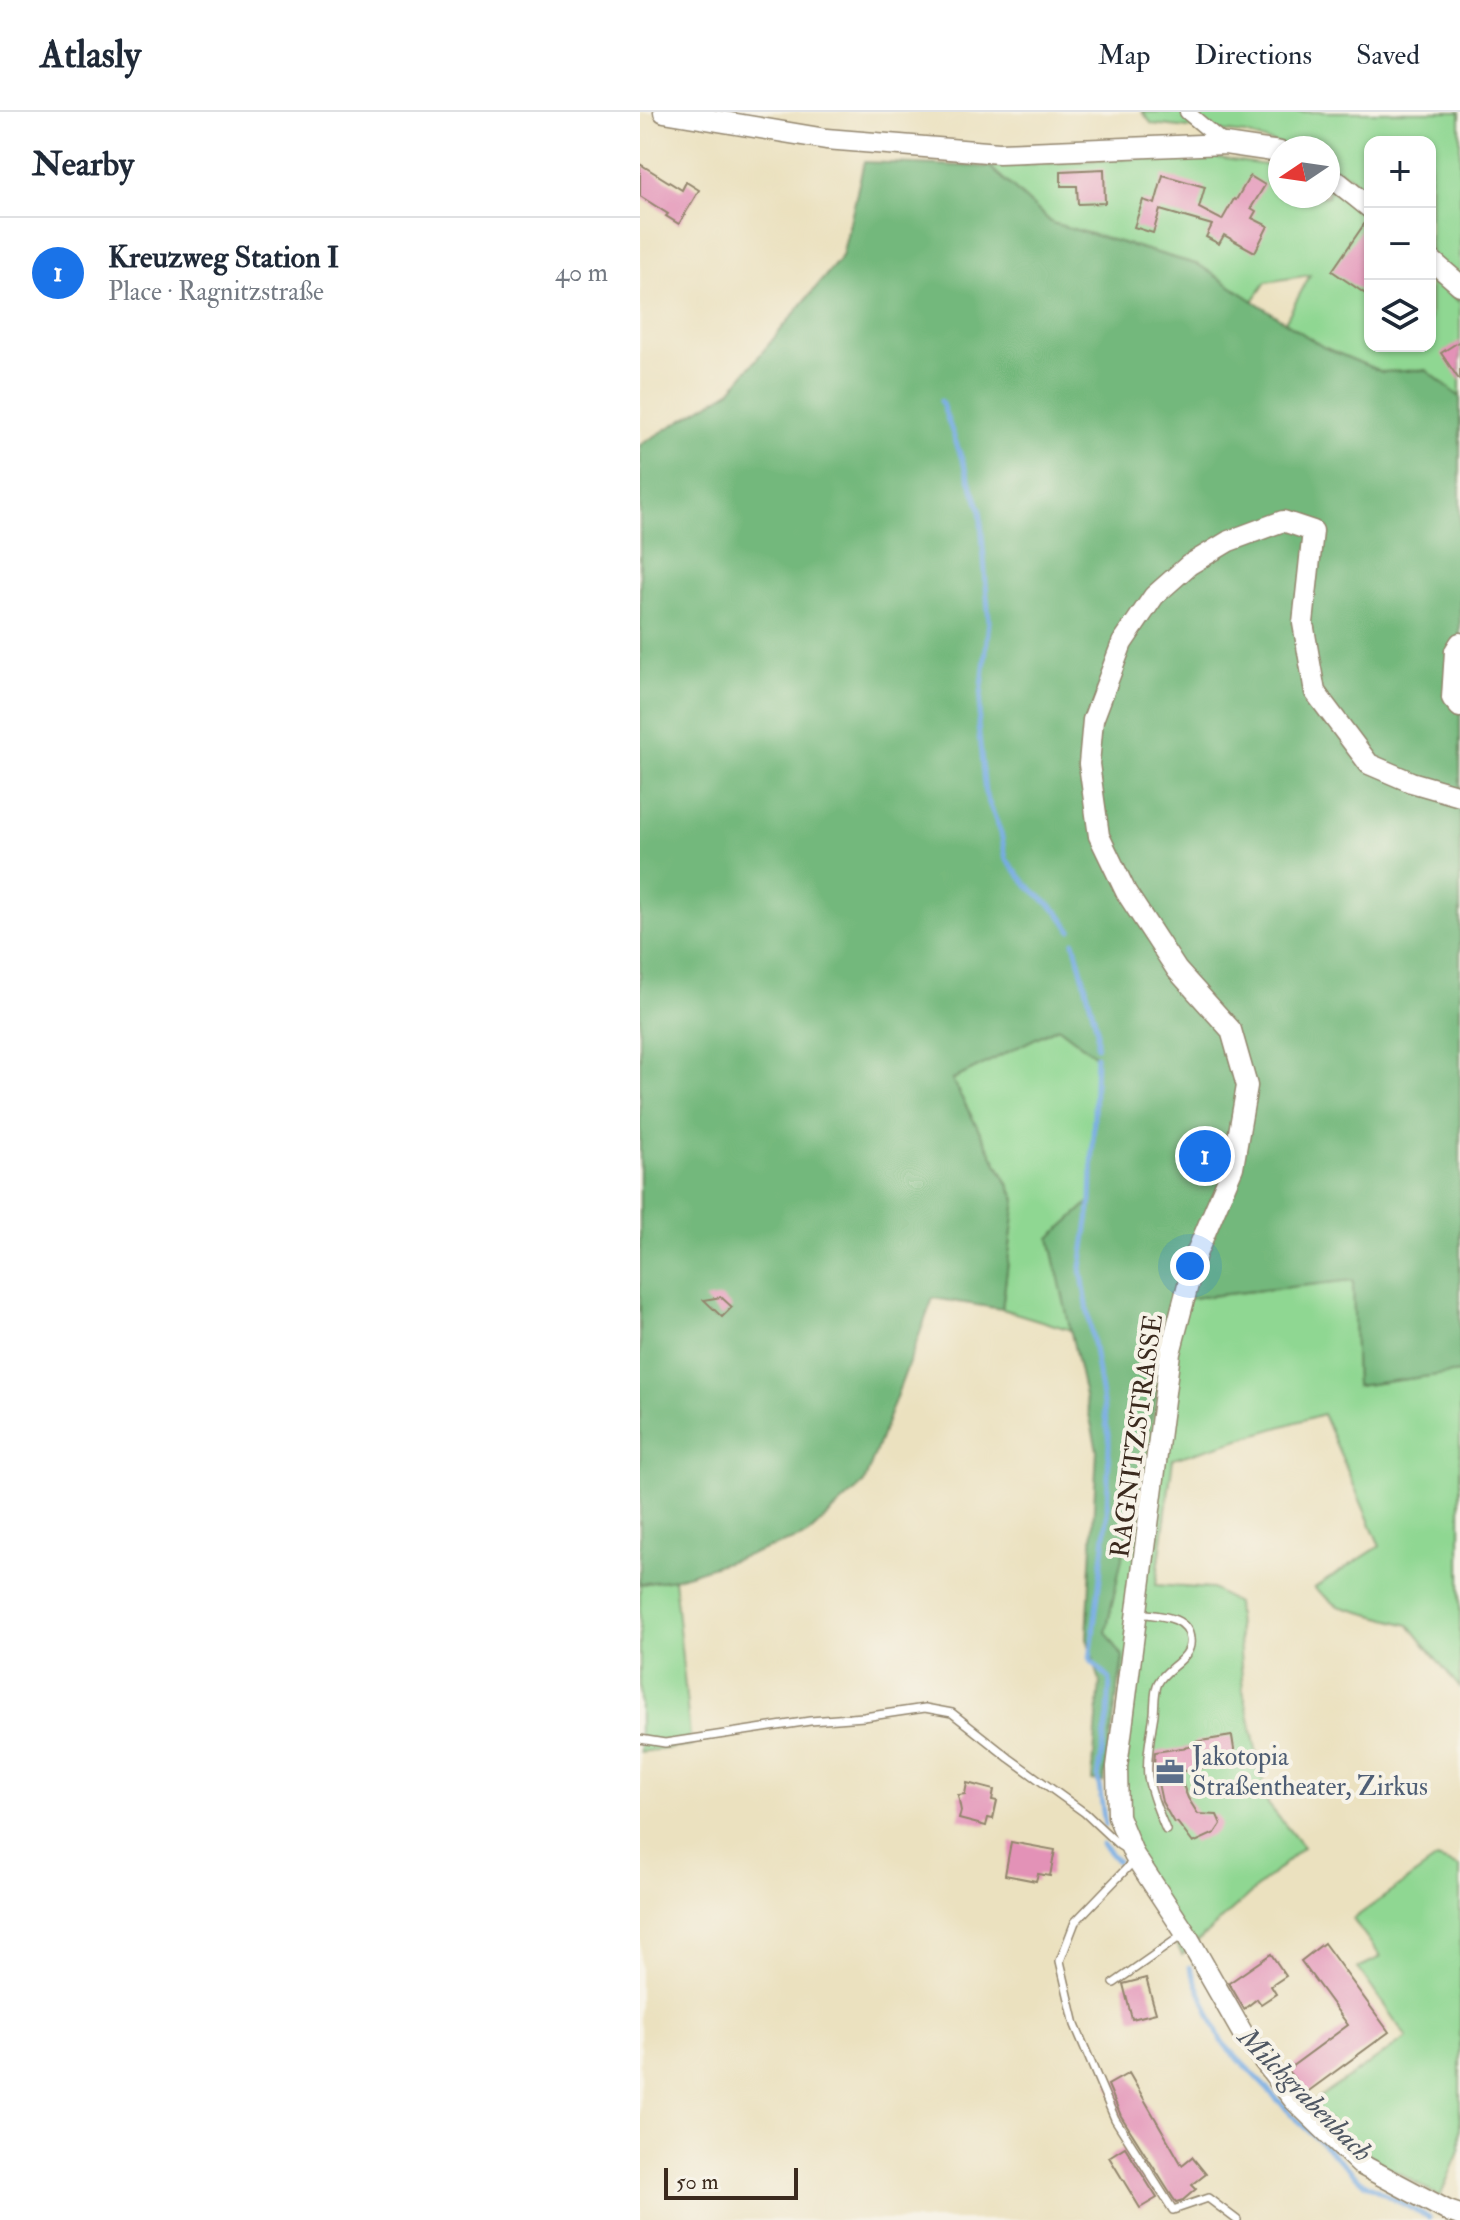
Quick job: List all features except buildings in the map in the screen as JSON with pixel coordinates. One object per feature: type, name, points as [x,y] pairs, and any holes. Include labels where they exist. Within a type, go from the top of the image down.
[{"type":"main road","points":[[664,112],[826,139],[999,153],[1225,144],[1268,150]]},
{"type":"main road","points":[[1340,184],[1364,203]]},
{"type":"main road","points":[[1436,264],[1460,285]]},
{"type":"main road","name":"RAGNITZSTRASSE","points":[[1453,2216],[1360,2164],[1294,2100],[1243,2034],[1186,1934],[1134,1855],[1118,1816],[1117,1767],[1170,1353],[1196,1254],[1233,1167],[1247,1086],[1231,1030],[1177,970],[1126,892],[1099,836],[1089,764],[1093,720],[1122,643],[1154,596],[1189,565],[1229,541],[1283,521],[1313,531],[1303,623],[1315,692],[1369,764],[1411,782],[1460,796]]},
{"type":"main road","points":[[1460,643],[1455,651],[1452,698],[1460,707]]},
{"type":"street","points":[[1187,112],[1225,144]]},
{"type":"lane","points":[[1138,1612],[1172,1618],[1182,1624],[1191,1642],[1185,1655],[1158,1684],[1148,1755],[1148,1777],[1166,1830]]},
{"type":"lane","points":[[640,1739],[665,1743],[810,1721],[925,1708],[952,1713],[1085,1813],[1134,1855],[1129,1866],[1075,1922],[1060,1961],[1075,2025],[1115,2119],[1173,2210],[1208,2198],[1237,2220]]},
{"type":"lane","points":[[1114,1983],[1186,1934]]},
{"type":"green space","points":[[1142,112],[1460,112],[1460,300],[1436,273],[1436,136],[1364,136],[1364,192],[1350,176],[1340,171],[1340,136],[1268,136],[1268,141],[1245,134],[1152,124]]},
{"type":"green space","points":[[1186,156],[1268,165],[1268,208],[1340,208],[1340,197],[1364,216],[1364,352],[1436,352],[1436,281],[1460,303],[1460,397],[1426,370],[1382,372],[1323,347],[1285,322],[1310,275],[1266,282],[1253,301],[1199,265],[1052,223],[990,167]]},
{"type":"green space","points":[[864,162],[990,167],[1052,223],[1199,265],[1323,347],[1382,372],[1426,370],[1460,397],[1460,1372],[1356,1386],[1353,1280],[1174,1300],[1106,1632],[1123,1657],[1104,1782],[1092,1781],[1100,1681],[1087,1638],[1097,1450],[1050,1238],[1091,1201],[1096,1056],[1058,1027],[952,1080],[1016,1199],[1002,1309],[933,1298],[864,1483],[806,1536],[674,1579],[640,1584],[640,445],[730,391],[842,256]]},
{"type":"green space","points":[[1058,1027],[1096,1056],[1091,1201],[1050,1238],[1071,1330],[1002,1309],[1016,1199],[952,1080]]},
{"type":"green space","points":[[1353,1280],[1356,1386],[1460,1372],[1460,1688],[1409,1625],[1338,1606],[1314,1588],[1380,1546],[1323,1414],[1173,1459],[1156,1585],[1212,1589],[1236,1603],[1243,1690],[1268,1804],[1303,1847],[1182,1955],[1118,1816],[1123,1657],[1106,1632],[1173,1300]]},
{"type":"green space","points":[[674,1579],[691,1746],[640,1752],[640,1584]]},
{"type":"green space","points":[[1437,1859],[1460,1867],[1460,2149],[1440,2197],[1372,2157],[1309,2104],[1407,2038],[1358,1968],[1381,1957],[1353,1919]]},
{"type":"waterway","points":[[941,401],[980,509],[989,621],[978,725],[985,793],[1001,833],[1006,859],[1027,885],[1059,913],[1071,930]]},
{"type":"waterway","points":[[1074,942],[1097,1029],[1097,1046]]},
{"type":"waterway","points":[[1096,1056],[1091,1201],[1081,1268],[1109,1441],[1107,1519],[1090,1660],[1110,1679],[1108,1716],[1098,1778],[1105,1825]]},
{"type":"waterway","name":"Milchgrabenbach","points":[[1102,1844],[1117,1861]]},
{"type":"waterway","name":"Milchgrabenbach","points":[[1190,1967],[1221,2041],[1300,2123],[1364,2183],[1429,2218]]},
{"type":"place","name":"Kreuzweg Station I","points":[[1205,1156]]},
{"type":"place","name":"Jakotopia Straßentheater, Zirkus","points":[[1170,1772]]}]
